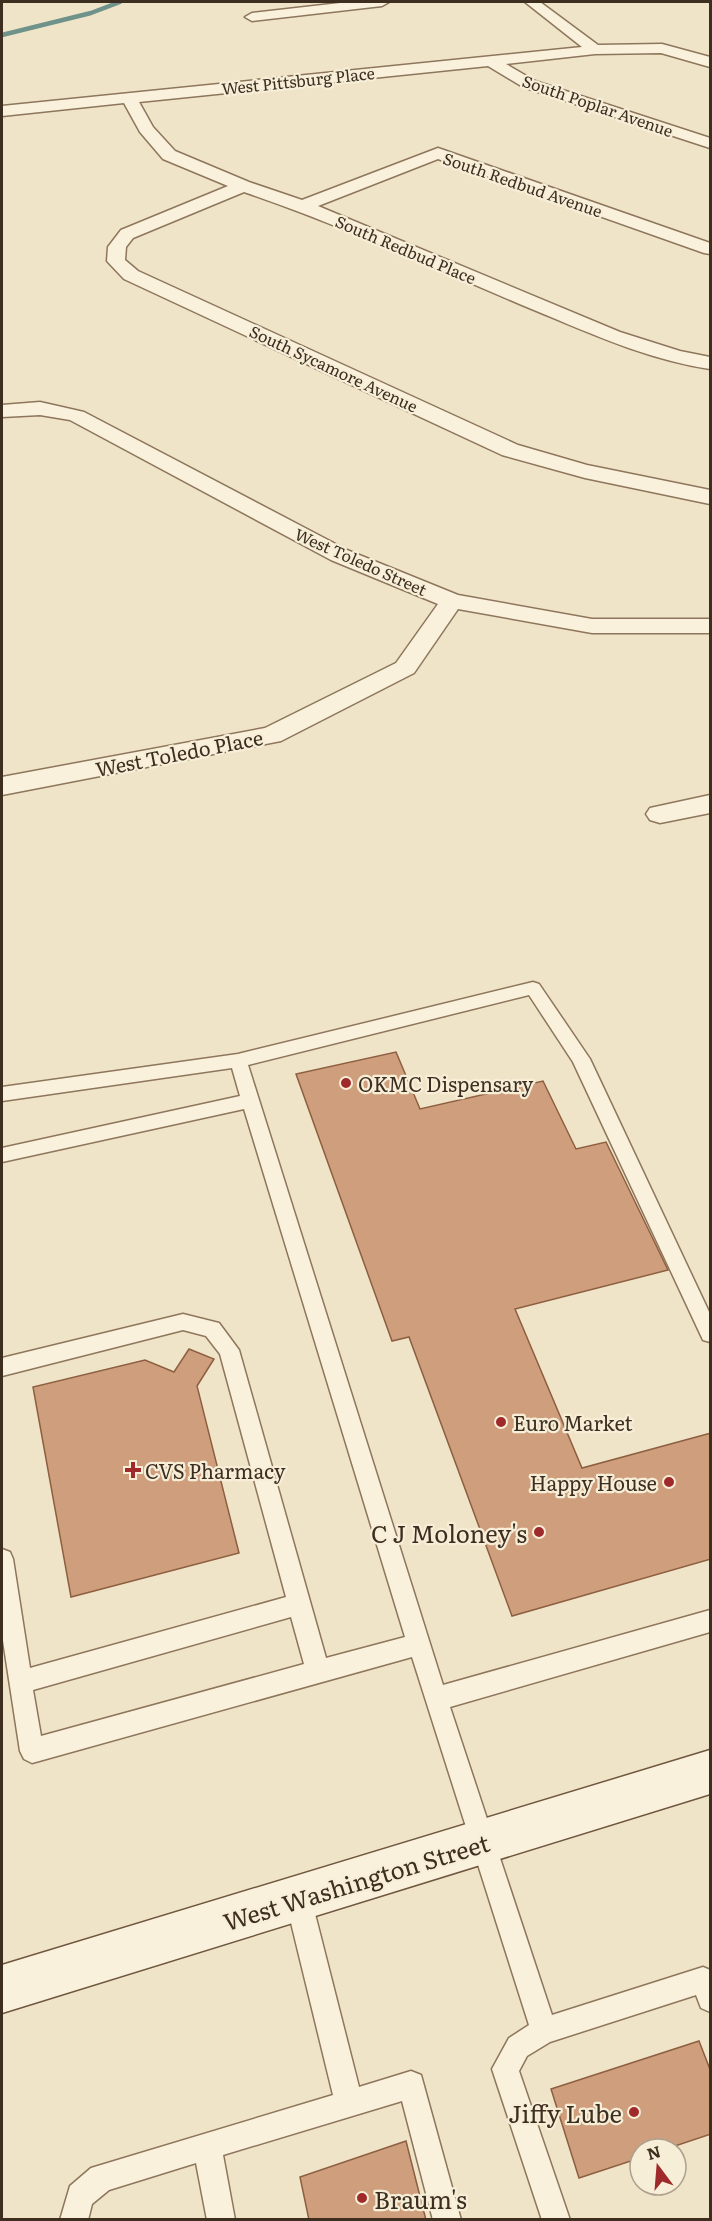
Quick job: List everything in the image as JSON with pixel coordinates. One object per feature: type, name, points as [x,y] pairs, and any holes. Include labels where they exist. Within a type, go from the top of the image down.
[{"type":"street","points":[[252,17],[382,2]]},
{"type":"street","points":[[532,2],[595,50]]},
{"type":"street","name":"West Pittsburg Place","points":[[2,111],[595,50],[662,48],[711,62]]},
{"type":"street","name":"South Poplar Avenue","points":[[489,60],[529,84],[711,143]]},
{"type":"street","name":"South Redbud Place","points":[[129,98],[146,129],[169,155],[243,186],[303,206],[613,336],[676,356],[711,363]]},
{"type":"street","name":"South Redbud Avenue","points":[[303,206],[438,153],[711,249]]},
{"type":"street","name":"South Sycamore Avenue","points":[[243,186],[127,234],[117,247],[116,261],[131,275],[510,450],[608,479],[711,497]]},
{"type":"street","name":"West Toledo Street","points":[[2,411],[27,407],[58,409],[77,416],[339,555],[452,601],[592,626],[711,626]]},
{"type":"street","name":"West Toledo Place","points":[[2,786],[272,735],[405,668],[452,601]]},
{"type":"street","points":[[660,814],[711,804]]},
{"type":"street","name":"West Washington Street","points":[[2,1989],[711,1772]]},
{"type":"lane","points":[[2,1094],[238,1061],[533,988],[581,1059],[711,1334]]},
{"type":"lane","points":[[238,1061],[436,1699],[544,2031]]},
{"type":"lane","points":[[2,1155],[249,1101]]},
{"type":"lane","points":[[2,1367],[183,1323],[212,1329],[229,1350],[318,1672]]},
{"type":"lane","points":[[2,1559],[32,1751],[419,1644]]},
{"type":"lane","points":[[20,1682],[299,1604]]},
{"type":"lane","points":[[436,1699],[711,1621]]},
{"type":"lane","points":[[297,1898],[349,2103]]},
{"type":"lane","points":[[556,2220],[505,2069],[518,2047],[544,2031],[703,1980],[711,1998]]},
{"type":"lane","points":[[74,2220],[80,2196],[101,2178],[411,2085],[447,2220]]},
{"type":"lane","points":[[207,2146],[221,2220]]},
{"type":"building","points":[[396,1052],[420,1109],[543,1081],[576,1149],[606,1142],[668,1270],[515,1309],[582,1468],[711,1433],[711,1559],[512,1616],[409,1337],[392,1341],[296,1074]]},
{"type":"building","name":"CVS Pharmacy","points":[[189,1349],[214,1359],[197,1386],[239,1553],[71,1597],[33,1387],[145,1360],[174,1372]]},
{"type":"building","name":"Jiffy Lube","points":[[699,2041],[711,2072],[711,2134],[688,2142],[688,2137],[628,2137],[628,2162],[579,2178],[551,2089]]},
{"type":"building","name":"Braum's","points":[[406,2141],[426,2220],[309,2220],[300,2177]]},
{"type":"waterway","points":[[2,35],[91,13],[120,2]]},
{"type":"place","name":"OKMC Dispensary","points":[[346,1083]]},
{"type":"place","name":"Euro Market","points":[[501,1422]]},
{"type":"place","name":"CVS Pharmacy","points":[[133,1470]]},
{"type":"place","name":"Happy House","points":[[669,1482]]},
{"type":"place","name":"C J Moloney's","points":[[539,1532]]},
{"type":"place","name":"Jiffy Lube","points":[[634,2112]]},
{"type":"place","name":"Braum's","points":[[362,2198]]}]
